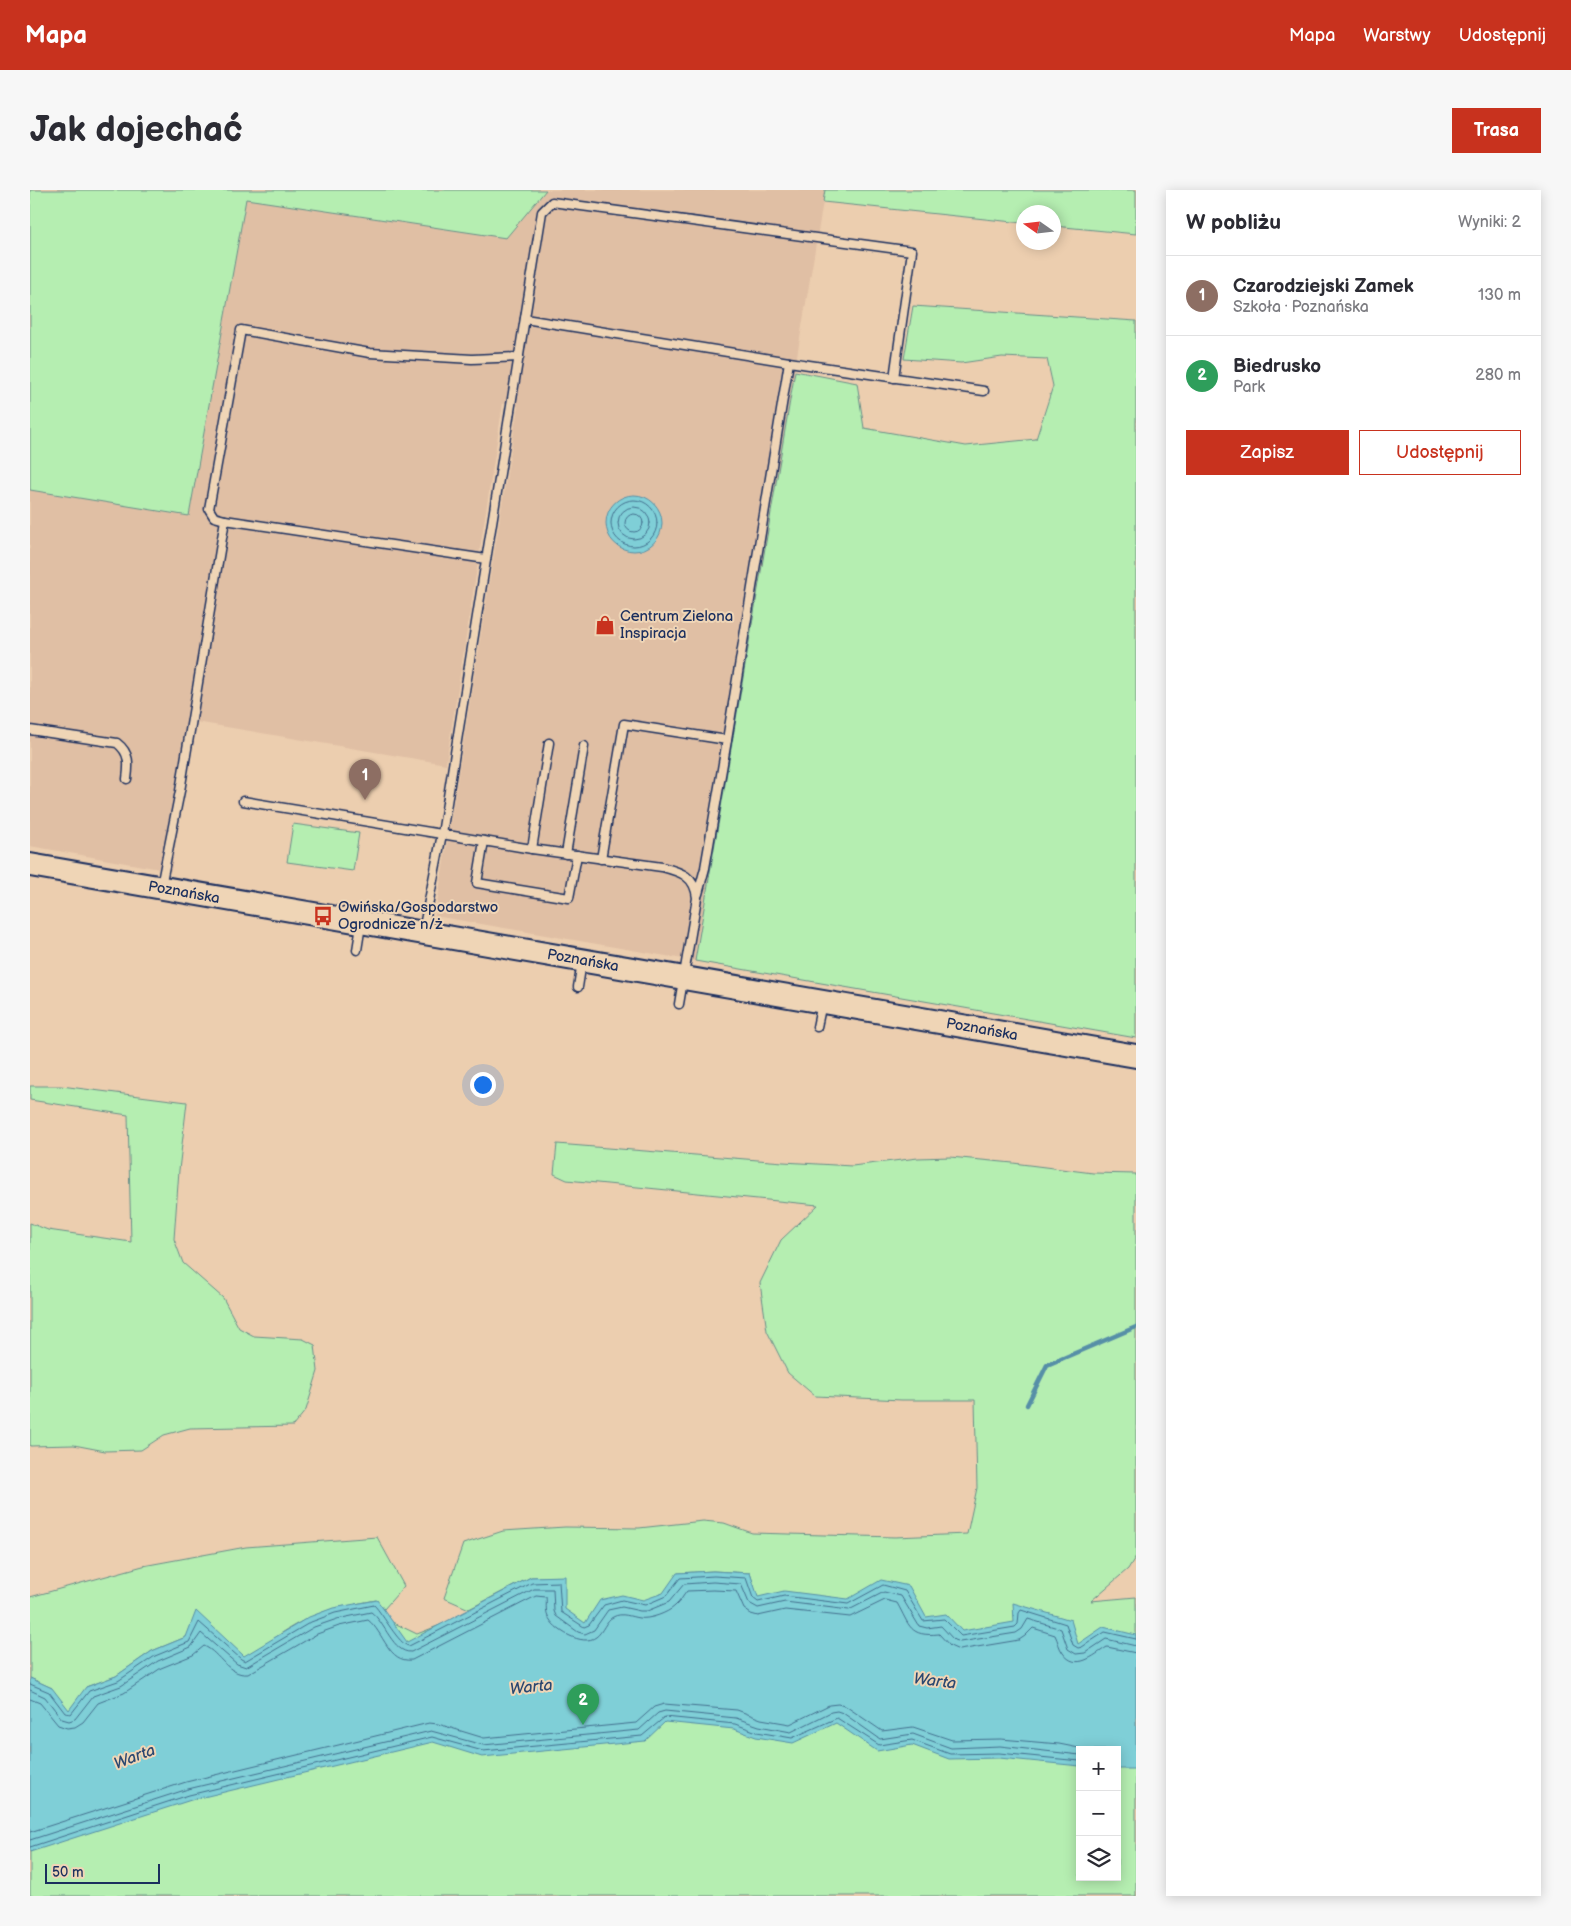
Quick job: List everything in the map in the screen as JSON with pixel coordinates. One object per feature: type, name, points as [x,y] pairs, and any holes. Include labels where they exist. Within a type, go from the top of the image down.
[{"type":"main road","name":"Poznańska","points":[[30,866],[1136,1056]]},
{"type":"lane","points":[[423,933],[442,834],[542,212],[552,202],[912,251],[894,378]]},
{"type":"lane","points":[[525,319],[789,362],[984,391]]},
{"type":"lane","points":[[486,559],[225,520],[214,517],[209,509],[241,330],[370,352],[472,359],[519,357]]},
{"type":"lane","points":[[679,1004],[727,740],[789,362]]},
{"type":"lane","points":[[160,888],[180,791],[225,520]]},
{"type":"lane","points":[[601,859],[624,724],[727,740]]},
{"type":"lane","points":[[30,730],[117,743],[124,748],[128,758],[127,779]]},
{"type":"lane","points":[[532,848],[549,743]]},
{"type":"lane","points":[[566,854],[584,746]]},
{"type":"lane","points":[[243,801],[673,870],[691,880],[696,888],[697,898]]},
{"type":"lane","points":[[484,841],[477,883],[570,898],[577,855]]},
{"type":"lane","points":[[357,950],[362,923]]},
{"type":"lane","points":[[578,987],[582,960]]},
{"type":"lane","points":[[817,1027],[822,1002]]},
{"type":"shaded area","points":[[546,190],[825,190],[695,961],[435,916],[518,406],[503,403],[446,764],[196,722],[171,871],[30,846],[30,490],[189,516],[246,199],[506,238]]},
{"type":"green space","points":[[30,190],[546,190],[506,238],[246,199],[189,516],[30,490]]},
{"type":"green space","points":[[825,190],[1136,190],[1136,234],[1061,227],[1061,205],[1016,205],[1016,222],[823,202]]},
{"type":"green space","points":[[913,306],[1136,321],[1136,1038],[695,961],[795,371],[857,383],[864,428],[966,446],[1036,439],[1053,386],[1047,359],[1002,357],[961,363],[904,359]]},
{"type":"green space","points":[[293,824],[359,833],[353,871],[287,862]]},
{"type":"green space","points":[[30,1086],[61,1086],[187,1102],[179,1170],[174,1239],[183,1263],[223,1298],[239,1328],[254,1336],[303,1339],[315,1345],[318,1371],[306,1410],[293,1426],[190,1428],[164,1435],[141,1450],[105,1451],[74,1445],[30,1446],[30,1223],[48,1230],[131,1242],[128,1115],[30,1100]]},
{"type":"green space","points":[[557,1144],[852,1166],[918,1158],[950,1157],[1093,1173],[1136,1174],[1136,1556],[1128,1569],[1091,1601],[1136,1597],[1136,1896],[30,1896],[30,1699],[52,1688],[30,1678],[30,1597],[143,1566],[246,1547],[377,1537],[404,1586],[384,1609],[376,1600],[355,1604],[417,1634],[563,1577],[531,1577],[469,1609],[444,1598],[463,1544],[503,1531],[565,1527],[639,1528],[703,1521],[724,1523],[752,1533],[895,1537],[967,1534],[977,1488],[975,1400],[902,1400],[815,1396],[788,1373],[767,1331],[760,1283],[781,1240],[818,1205],[567,1180],[554,1174]],"holes":[[[713,1571],[750,1573],[754,1586],[674,1577],[678,1573]],[[353,1605],[269,1642],[288,1629],[320,1613]],[[186,1637],[143,1668],[86,1687],[116,1676],[152,1651]]]},
{"type":"water","points":[[634,495],[645,497],[654,503],[660,512],[662,523],[660,534],[654,543],[645,549],[634,551],[623,549],[614,543],[608,534],[606,523],[608,512],[614,503],[623,497]]},
{"type":"water","name":"Warta","points":[[713,1571],[750,1573],[758,1597],[784,1591],[848,1599],[881,1580],[909,1586],[926,1617],[946,1614],[962,1631],[1014,1622],[1013,1603],[1071,1620],[1078,1644],[1103,1627],[1136,1635],[1136,1769],[1121,1769],[1121,1746],[1076,1746],[1076,1766],[999,1758],[949,1759],[912,1745],[877,1751],[836,1723],[793,1743],[756,1737],[734,1729],[665,1722],[645,1741],[482,1757],[433,1742],[191,1800],[30,1852],[30,1678],[52,1688],[69,1710],[86,1687],[116,1676],[152,1651],[186,1637],[196,1611],[244,1656],[309,1617],[333,1608],[377,1600],[407,1642],[531,1577],[565,1576],[565,1609],[585,1623],[600,1600],[622,1595],[643,1600],[663,1593],[677,1573]]},
{"type":"waterway","points":[[1027,1405],[1047,1365],[1136,1327]]},
{"type":"place","name":"Centrum Zielona Inspiracja","points":[[605,625]]},
{"type":"place","name":"Czarodziejski Zamek","points":[[365,800]]},
{"type":"place","name":"Owińska/Gospodarstwo Ogrodnicze n/ż","points":[[323,916]]},
{"type":"place","name":"Biedrusko","points":[[583,1725]]}]
